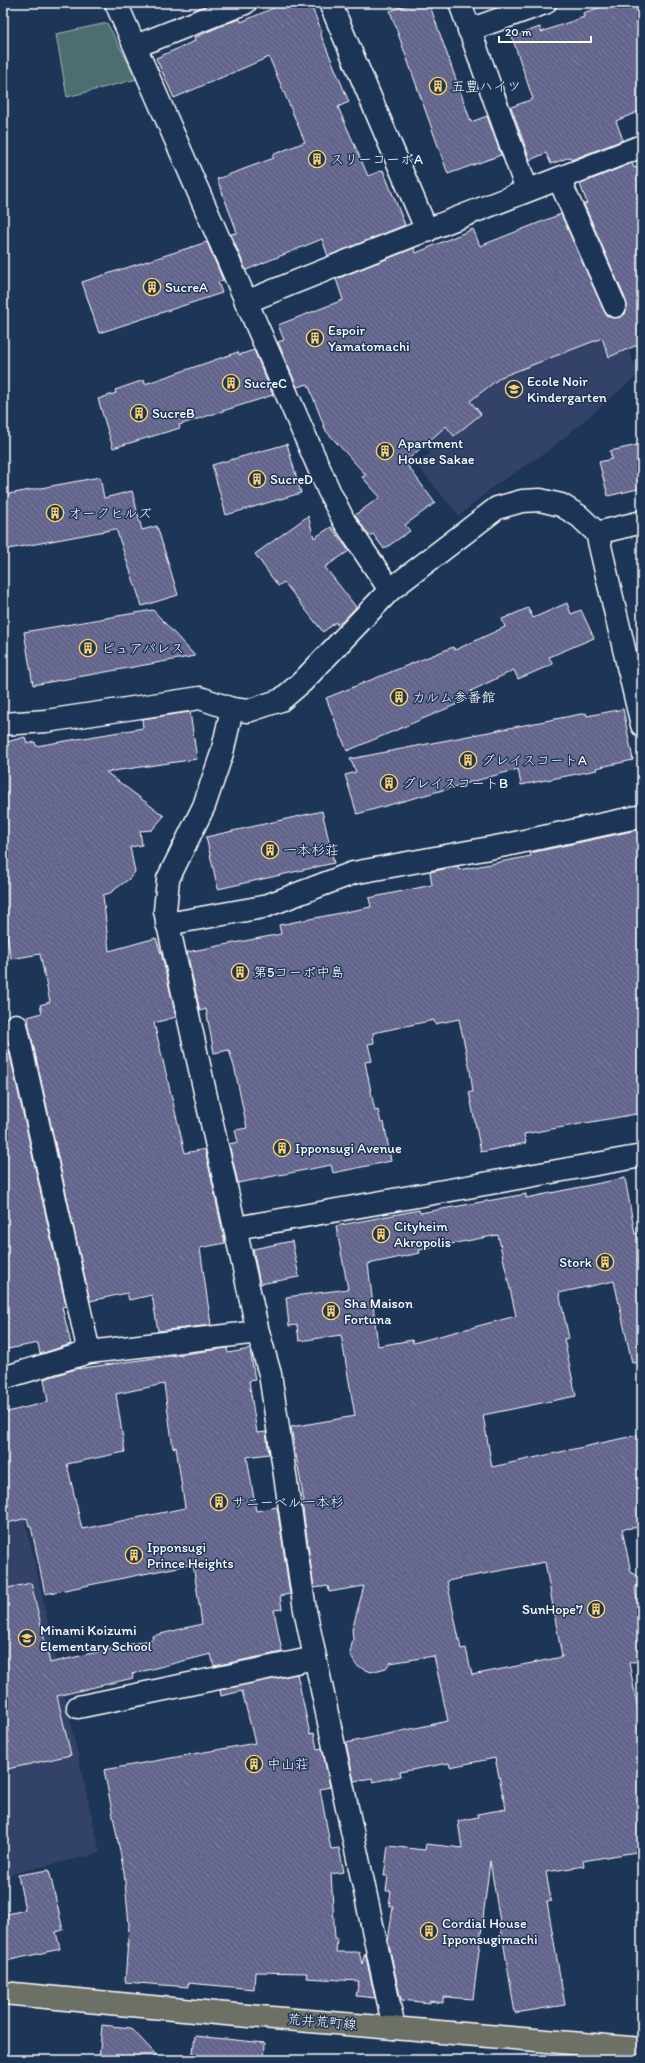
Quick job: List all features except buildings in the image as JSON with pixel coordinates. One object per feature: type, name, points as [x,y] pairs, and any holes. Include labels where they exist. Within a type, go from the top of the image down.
[{"type":"main road","name":"荒井荒町線","points":[[3,1993],[226,2014],[642,2049]]},
{"type":"street","points":[[116,3],[246,302],[344,521],[390,590]]},
{"type":"street","points":[[136,46],[245,3]]},
{"type":"street","points":[[330,3],[427,231]]},
{"type":"street","points":[[460,3],[527,190]]},
{"type":"street","points":[[469,30],[545,3]]},
{"type":"street","points":[[246,302],[527,190],[642,146]]},
{"type":"street","points":[[559,179],[615,306]]},
{"type":"street","points":[[3,724],[46,721],[200,698],[232,709],[248,711],[281,700],[302,682],[390,590],[497,508],[522,500],[540,500],[561,505],[579,516],[597,533],[635,671],[642,725]]},
{"type":"street","points":[[597,533],[642,522]]},
{"type":"street","points":[[232,709],[226,739],[204,806],[168,879],[165,911],[258,1332],[270,1374],[305,1610],[394,2028]]},
{"type":"street","points":[[167,924],[262,907],[353,873],[506,845],[642,816]]},
{"type":"street","points":[[16,1024],[89,1352]]},
{"type":"street","points":[[236,1228],[642,1156]]},
{"type":"street","points":[[3,1378],[89,1352],[258,1332]]},
{"type":"street","points":[[78,1707],[315,1658]]},
{"type":"shaded area","name":"Ecole Noir Kindergarten","points":[[604,294],[639,374],[551,449],[494,486],[459,516],[416,464],[430,453],[386,405],[461,347]]},
{"type":"shaded area","name":"Minami Koizumi Elementary School","points":[[3,1422],[100,1853],[3,1876]]},
{"type":"green space","points":[[107,23],[137,79],[67,97],[56,34]]},
{"type":"place","name":"五豊ハイツ","points":[[438,86]]},
{"type":"place","name":"スリーコーポA","points":[[317,159]]},
{"type":"place","name":"SucreA","points":[[152,287]]},
{"type":"place","name":"Espoir Yamatomachi","points":[[315,338]]},
{"type":"place","name":"SucreC","points":[[231,383]]},
{"type":"place","name":"Ecole Noir Kindergarten","points":[[514,389]]},
{"type":"place","name":"SucreB","points":[[139,413]]},
{"type":"place","name":"Apartment House Sakae","points":[[385,451]]},
{"type":"place","name":"SucreD","points":[[257,479]]},
{"type":"place","name":"オークヒルズ","points":[[55,513]]},
{"type":"place","name":"ピュアパレス","points":[[88,648]]},
{"type":"place","name":"カルム参番館","points":[[399,697]]},
{"type":"place","name":"グレイスコートA","points":[[468,760]]},
{"type":"place","name":"グレイスコートB","points":[[389,783]]},
{"type":"place","name":"一本杉荘","points":[[270,850]]},
{"type":"place","name":"第5コーポ中島","points":[[240,972]]},
{"type":"place","name":"Ipponsugi Avenue","points":[[282,1148]]},
{"type":"place","name":"Cityheim Akropolis","points":[[381,1234]]},
{"type":"place","name":"Stork","points":[[605,1262]]},
{"type":"place","name":"Sha Maison Fortuna","points":[[331,1311]]},
{"type":"place","name":"サニーベル一本杉","points":[[219,1502]]},
{"type":"place","name":"Ipponsugi Prince Heights","points":[[134,1555]]},
{"type":"place","name":"SunHope7","points":[[596,1609]]},
{"type":"place","name":"Minami Koizumi Elementary School","points":[[27,1638]]},
{"type":"place","name":"中山荘","points":[[254,1764]]},
{"type":"place","name":"Cordial House Ipponsugimachi","points":[[429,1931]]}]
